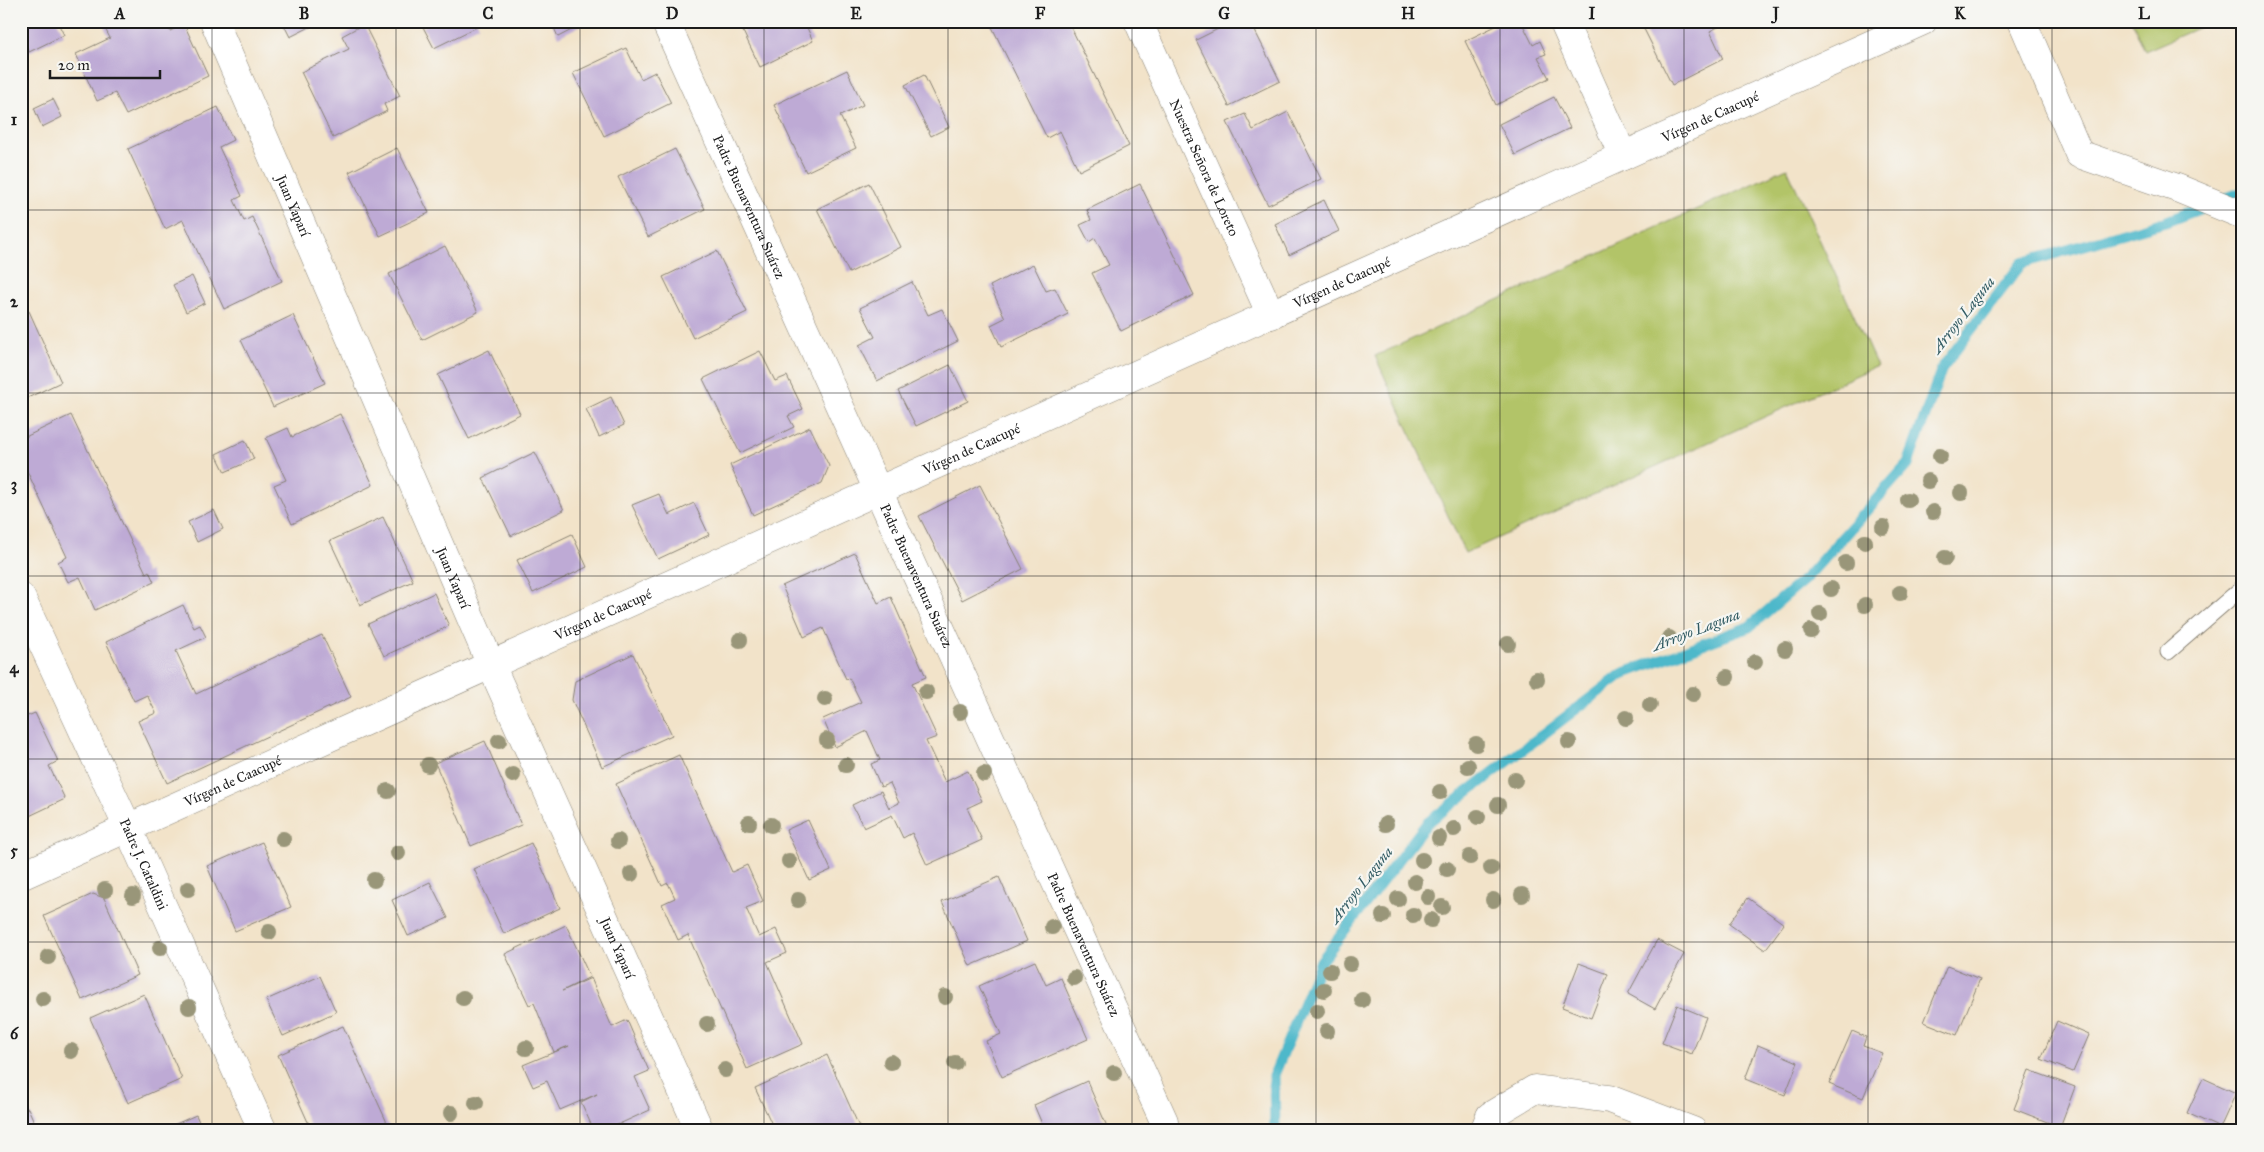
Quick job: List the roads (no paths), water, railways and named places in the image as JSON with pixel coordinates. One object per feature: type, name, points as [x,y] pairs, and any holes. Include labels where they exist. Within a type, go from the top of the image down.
[{"type":"street","name":"Juan Yaparí","points":[[214,21],[491,665],[700,1131]]},
{"type":"street","name":"Padre Buenaventura Suárez","points":[[665,21],[1164,1121],[1163,1131]]},
{"type":"street","name":"Nuestra Señora de Loreto","points":[[1138,21],[1271,315]]},
{"type":"street","points":[[1562,21],[1623,156]]},
{"type":"street","name":"Vírgen de Caacupé","points":[[21,876],[1923,21]]},
{"type":"street","points":[[2022,21],[2079,154],[2177,188],[2243,215]]},
{"type":"street","name":"Padre J. Cataldini","points":[[21,597],[128,828],[263,1131]]},
{"type":"street","points":[[1484,1131],[1490,1116],[1535,1089],[1609,1099],[1693,1131]]},
{"type":"lane","points":[[2168,652],[2243,587]]},
{"type":"waterway","name":"Arroyo Laguna","points":[[1275,1131],[1274,1075],[1321,961],[1427,823],[1622,674],[1749,627],[1806,578],[1908,464],[1942,368],[2022,263],[2165,222],[2243,192]]}]
